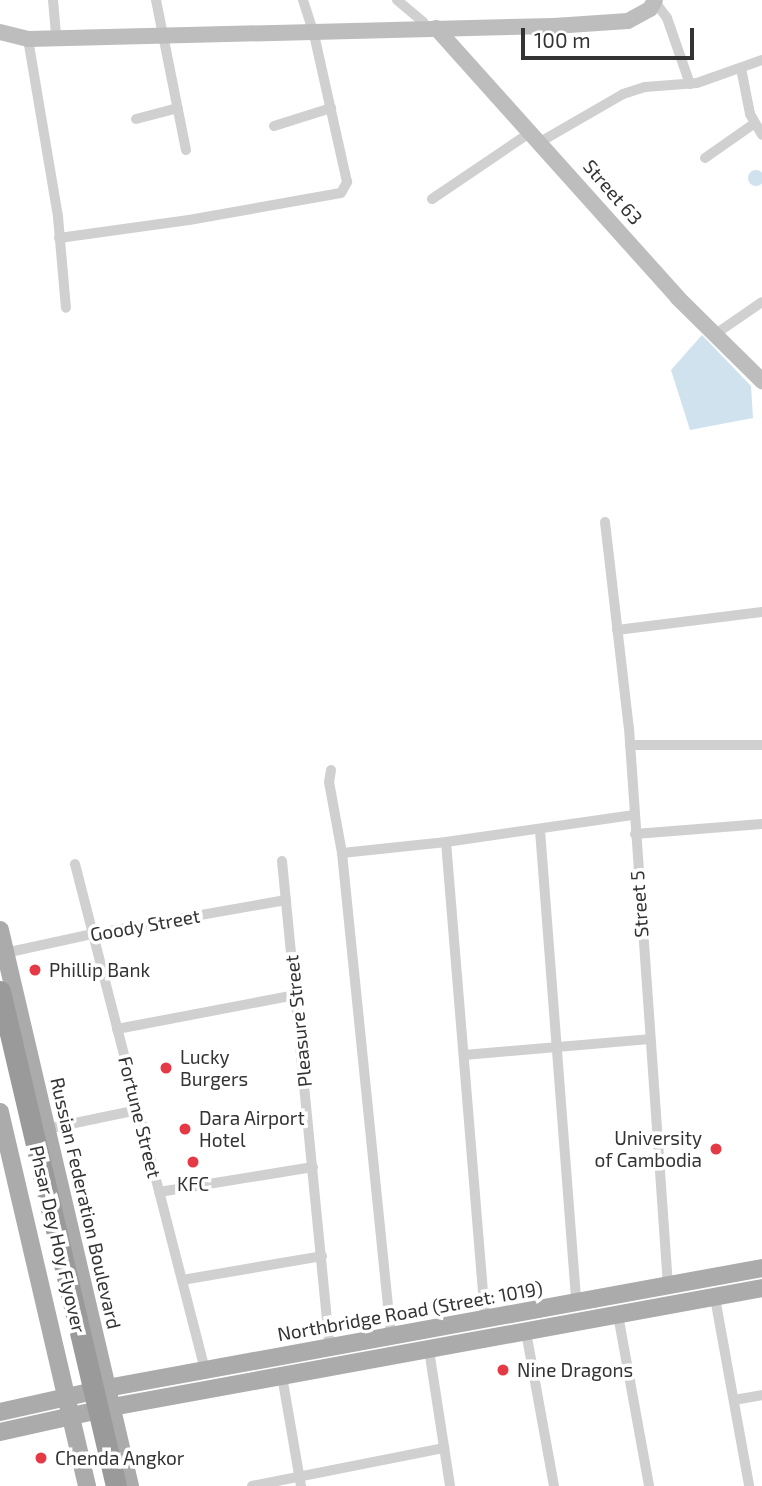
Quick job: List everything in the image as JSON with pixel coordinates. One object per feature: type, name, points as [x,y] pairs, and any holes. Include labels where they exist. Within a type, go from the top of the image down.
[{"type":"highway","name":"Phsar Dey Hoy Flyover","points":[[0,991],[116,1486]]},
{"type":"highway","name":"Phsar Dey Hoy Flyover","points":[[0,1048],[102,1486]]},
{"type":"main road","name":"Russian Federation Boulevard","points":[[0,930],[130,1486]]},
{"type":"main road","points":[[0,1112],[87,1486]]},
{"type":"main road","points":[[10,1155],[19,1163],[32,1165],[45,1158],[49,1137]]},
{"type":"main road","name":"Northbridge Road (Street: 1019)","points":[[0,1412],[107,1388],[762,1268]]},
{"type":"main road","points":[[0,1432],[112,1407],[762,1288]]},
{"type":"street","points":[[53,0],[56,37]]},
{"type":"street","points":[[59,238],[189,220],[341,193],[347,182],[314,34],[303,0]]},
{"type":"street","points":[[397,0],[430,28]]},
{"type":"street","points":[[158,1],[162,36],[186,150]]},
{"type":"street","points":[[0,32],[28,39],[314,34],[616,23],[639,17],[655,1],[667,18],[690,84]]},
{"type":"street","name":"Street 63","points":[[430,28],[536,137],[715,335],[762,381]]},
{"type":"street","points":[[28,39],[59,238],[66,307]]},
{"type":"street","points":[[432,199],[536,137],[623,94],[645,87],[690,84],[762,60]]},
{"type":"street","points":[[741,68],[744,92],[762,135]]},
{"type":"street","points":[[136,119],[178,108]]},
{"type":"street","points":[[274,126],[331,108]]},
{"type":"street","points":[[705,158],[755,123]]},
{"type":"street","points":[[715,335],[762,302]]},
{"type":"street","name":"Street 5","points":[[605,522],[630,745],[668,1286]]},
{"type":"street","points":[[617,630],[762,612]]},
{"type":"street","points":[[630,745],[762,745]]},
{"type":"street","points":[[331,770],[329,782],[342,853],[391,1337]]},
{"type":"street","points":[[342,853],[446,842],[634,816]]},
{"type":"street","points":[[635,834],[762,824]]},
{"type":"street","points":[[540,830],[576,1303]]},
{"type":"street","points":[[446,842],[485,1319]]},
{"type":"street","name":"Pleasure Street","points":[[282,861],[330,1348]]},
{"type":"street","name":"Fortune Street","points":[[75,864],[205,1370]]},
{"type":"street","name":"Goody Street","points":[[5,953],[93,934],[286,900]]},
{"type":"street","points":[[117,1029],[296,995]]},
{"type":"street","points":[[464,1055],[649,1039]]},
{"type":"street","points":[[49,1137],[138,1110]]},
{"type":"street","points":[[159,1192],[313,1167]]},
{"type":"street","points":[[182,1280],[322,1256]]},
{"type":"street","points":[[715,1298],[749,1486]]},
{"type":"street","points":[[618,1315],[649,1486]]},
{"type":"street","points":[[526,1332],[554,1486]]},
{"type":"street","points":[[429,1350],[450,1486]]},
{"type":"street","points":[[282,1376],[300,1482]]},
{"type":"street","points":[[734,1400],[762,1395]]},
{"type":"street","points":[[252,1486],[300,1482],[443,1448]]},
{"type":"water","points":[[756,170],[762,172],[762,184],[756,186],[750,184],[748,178],[750,172]]},
{"type":"water","points":[[702,335],[751,386],[753,418],[690,430],[671,370]]},
{"type":"place","name":"Phillip Bank","points":[[35,970]]},
{"type":"place","name":"Lucky Burgers","points":[[166,1068]]},
{"type":"place","name":"Dara Airport Hotel","points":[[185,1129]]},
{"type":"place","name":"University of Cambodia","points":[[716,1149]]},
{"type":"place","name":"KFC","points":[[193,1162]]},
{"type":"place","name":"Nine Dragons","points":[[503,1370]]},
{"type":"place","name":"Chenda Angkor","points":[[41,1458]]}]
